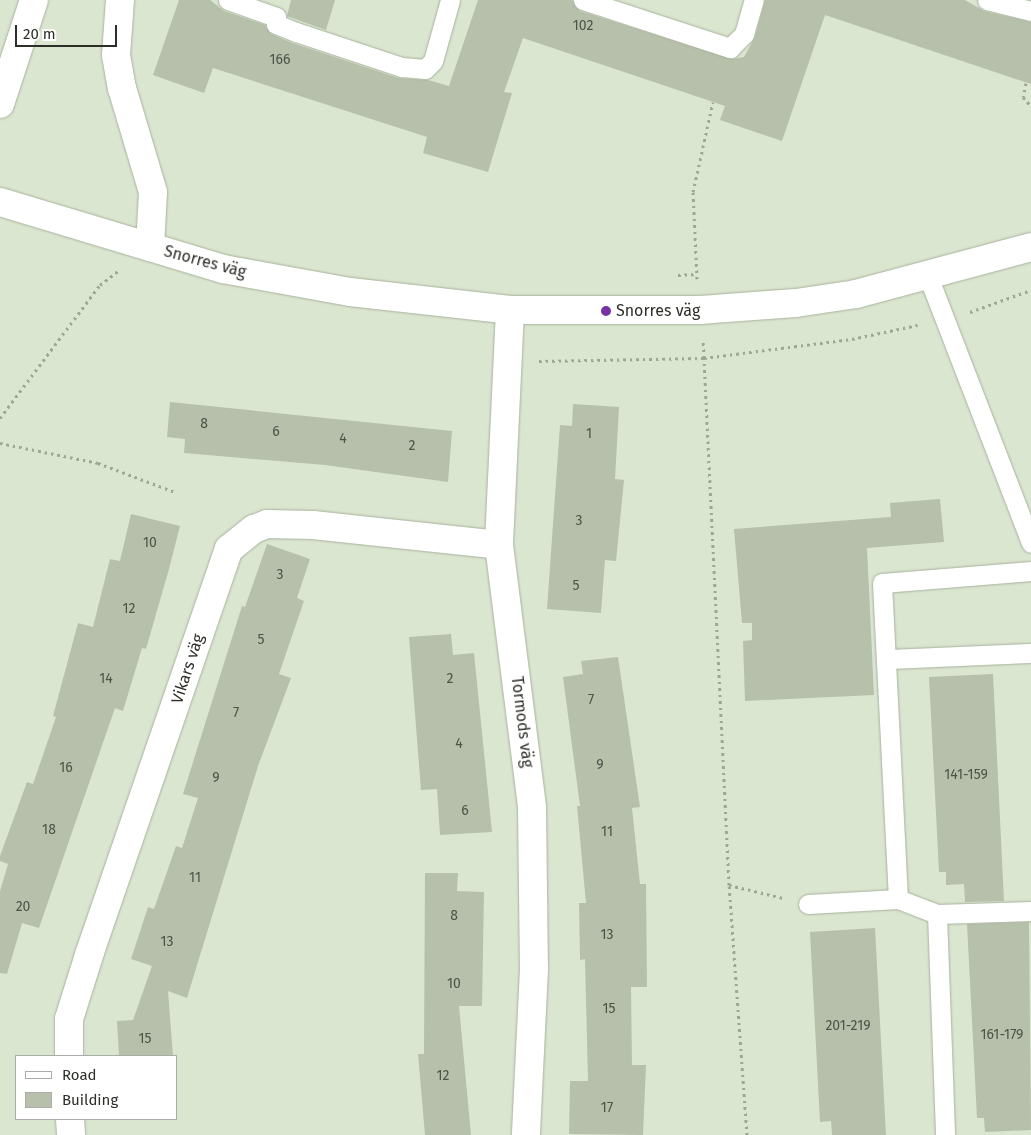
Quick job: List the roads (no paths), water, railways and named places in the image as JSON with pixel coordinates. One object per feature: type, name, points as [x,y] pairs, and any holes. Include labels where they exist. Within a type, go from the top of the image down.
[{"type":"street","points":[[0,104],[34,0]]},
{"type":"street","name":"Snorres väg","points":[[120,0],[116,55],[122,88],[153,192],[150,247]]},
{"type":"street","name":"Snorres väg","points":[[0,202],[223,269],[350,292],[510,310],[700,310],[804,302],[928,276],[1031,247]]},
{"type":"street","name":"Tormods väg","points":[[510,310],[499,545],[532,808],[534,969],[526,1135]]},
{"type":"street","name":"Vikars väg","points":[[69,1055],[69,1019],[90,952],[229,549],[254,529],[267,524],[332,526],[499,545]]},
{"type":"street","points":[[70,1120],[71,1135]]},
{"type":"lane","points":[[228,0],[278,8],[276,24],[402,67],[425,69],[434,61],[450,0]]},
{"type":"lane","points":[[583,0],[730,48],[744,34],[754,0]]},
{"type":"lane","points":[[987,0],[1031,11]]},
{"type":"lane","points":[[928,276],[947,320],[1031,543]]},
{"type":"lane","points":[[898,899],[882,583],[1031,571]]},
{"type":"lane","points":[[887,659],[1031,653]]},
{"type":"lane","points":[[808,904],[898,899],[937,914],[1031,911]]},
{"type":"lane","points":[[937,914],[945,1135]]},
{"type":"place","name":"Snorres väg","points":[[606,311]]}]
